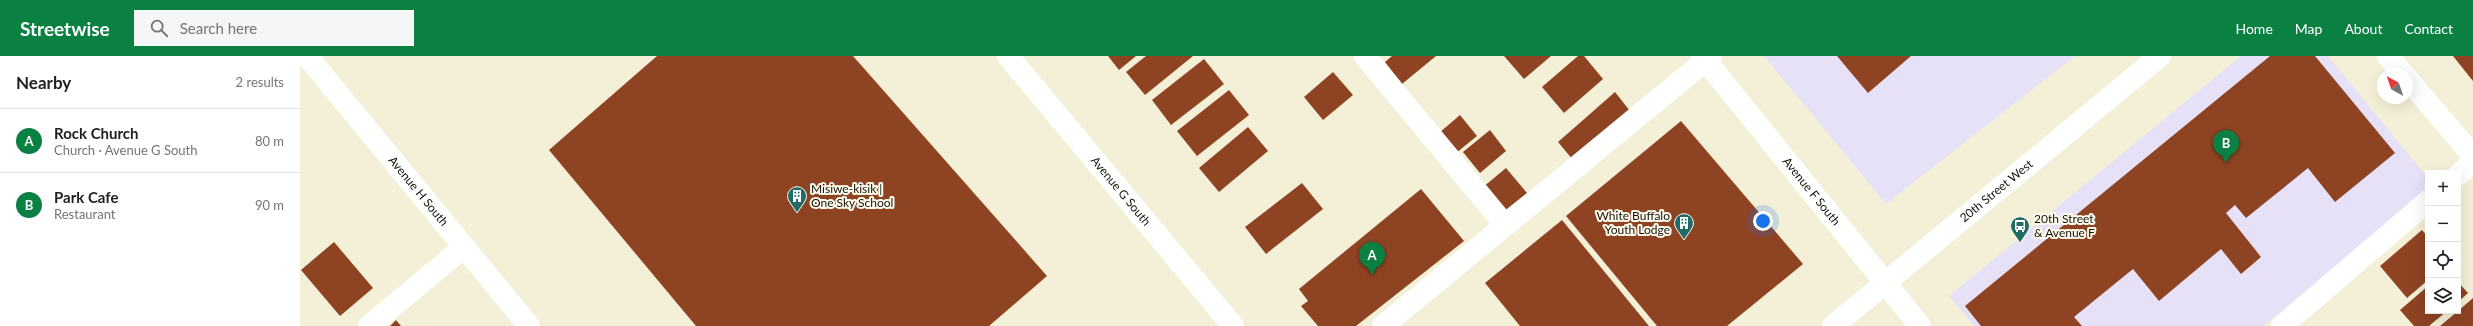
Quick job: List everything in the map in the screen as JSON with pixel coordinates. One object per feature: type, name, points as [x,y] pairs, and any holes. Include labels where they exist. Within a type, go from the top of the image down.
[{"type":"street","name":"Avenue H South","points":[[307,56],[529,326]]},
{"type":"street","name":"Avenue G South","points":[[1008,56],[1233,326]]},
{"type":"street","points":[[1365,56],[1505,225]]},
{"type":"street","name":"20th Street West","points":[[1833,326],[2160,56]]},
{"type":"street","points":[[2388,56],[2399,68]]},
{"type":"street","points":[[1383,326],[1707,57]]},
{"type":"street","name":"Avenue F South","points":[[1707,57],[1885,284],[1920,326]]},
{"type":"street","points":[[2413,85],[2473,156]]},
{"type":"street","points":[[2461,172],[2473,162]]},
{"type":"street","points":[[2282,326],[2425,204]]},
{"type":"street","points":[[369,326],[464,247]]},
{"type":"shaded area","points":[[1764,56],[2075,56],[1886,204]]},
{"type":"shaded area","points":[[2241,56],[2328,56],[2425,174],[2425,192],[2264,326],[1974,326],[1949,296]]},
{"type":"building","name":"Misiwe-kisik | One Sky School","points":[[657,56],[853,56],[1047,276],[989,326],[696,326],[549,150]]},
{"type":"building","points":[[1108,56],[1136,56],[1119,70]]},
{"type":"building","points":[[1146,56],[1193,56],[1145,95],[1126,72]]},
{"type":"building","points":[[1392,56],[1436,56],[1402,84],[1385,62]]},
{"type":"building","points":[[1504,56],[1551,56],[1524,79]]},
{"type":"building","points":[[1578,56],[1584,56],[1603,79],[1564,113],[1542,87]]},
{"type":"building","points":[[1837,56],[1911,56],[1868,93]]},
{"type":"building","points":[[2270,56],[2315,56],[2395,153],[2335,202],[2308,168],[2246,218],[2235,205],[2226,213],[2261,257],[2241,274],[2221,249],[2159,301],[2133,269],[2074,317],[2082,326],[1981,326],[1965,306]]},
{"type":"building","points":[[2453,56],[2473,56],[2473,81]]},
{"type":"building","points":[[1204,59],[1224,84],[1171,125],[1152,100]]},
{"type":"building","points":[[1333,72],[1353,95],[1323,120],[1304,97]]},
{"type":"building","points":[[1229,90],[1249,115],[1197,156],[1177,131]]},
{"type":"building","points":[[1615,92],[1630,111],[1573,160],[1558,142]]},
{"type":"building","points":[[1460,115],[1477,136],[1456,153],[1439,133]]},
{"type":"building","name":"White Buffalo Youth Lodge","points":[[1681,121],[1803,264],[1727,326],[1657,326],[1566,216]]},
{"type":"building","points":[[1248,127],[1268,151],[1219,192],[1199,168]]},
{"type":"building","points":[[1490,130],[1506,151],[1480,173],[1463,152]]},
{"type":"building","points":[[1506,168],[1527,193],[1503,212],[1482,188]]},
{"type":"building","points":[[1302,183],[1323,209],[1266,254],[1245,227]]},
{"type":"building","points":[[1421,189],[1464,241],[1356,326],[1318,326],[1301,306],[1308,301],[1299,289]]},
{"type":"building","points":[[1562,220],[1649,326],[1520,326],[1485,283]]},
{"type":"building","points":[[2422,230],[2425,234],[2425,283],[2407,298],[2380,266]]},
{"type":"building","points":[[334,242],[373,288],[340,316],[301,270]]},
{"type":"building","points":[[2461,285],[2468,293],[2461,299]]},
{"type":"building","points":[[2425,289],[2425,314],[2443,314],[2429,326],[2414,326],[2400,310]]},
{"type":"building","points":[[2473,298],[2473,326],[2440,326],[2454,314],[2461,314],[2461,308]]},
{"type":"building","points":[[396,320],[401,326],[390,326]]},
{"type":"place","name":"Park Cafe","points":[[2226,163]]},
{"type":"place","name":"Misiwe-kisik | One Sky School","points":[[797,213]]},
{"type":"place","name":"White Buffalo Youth Lodge","points":[[1684,240]]},
{"type":"place","name":"20th Street & Avenue F","points":[[2020,243]]},
{"type":"place","name":"Rock Church","points":[[1372,275]]}]
